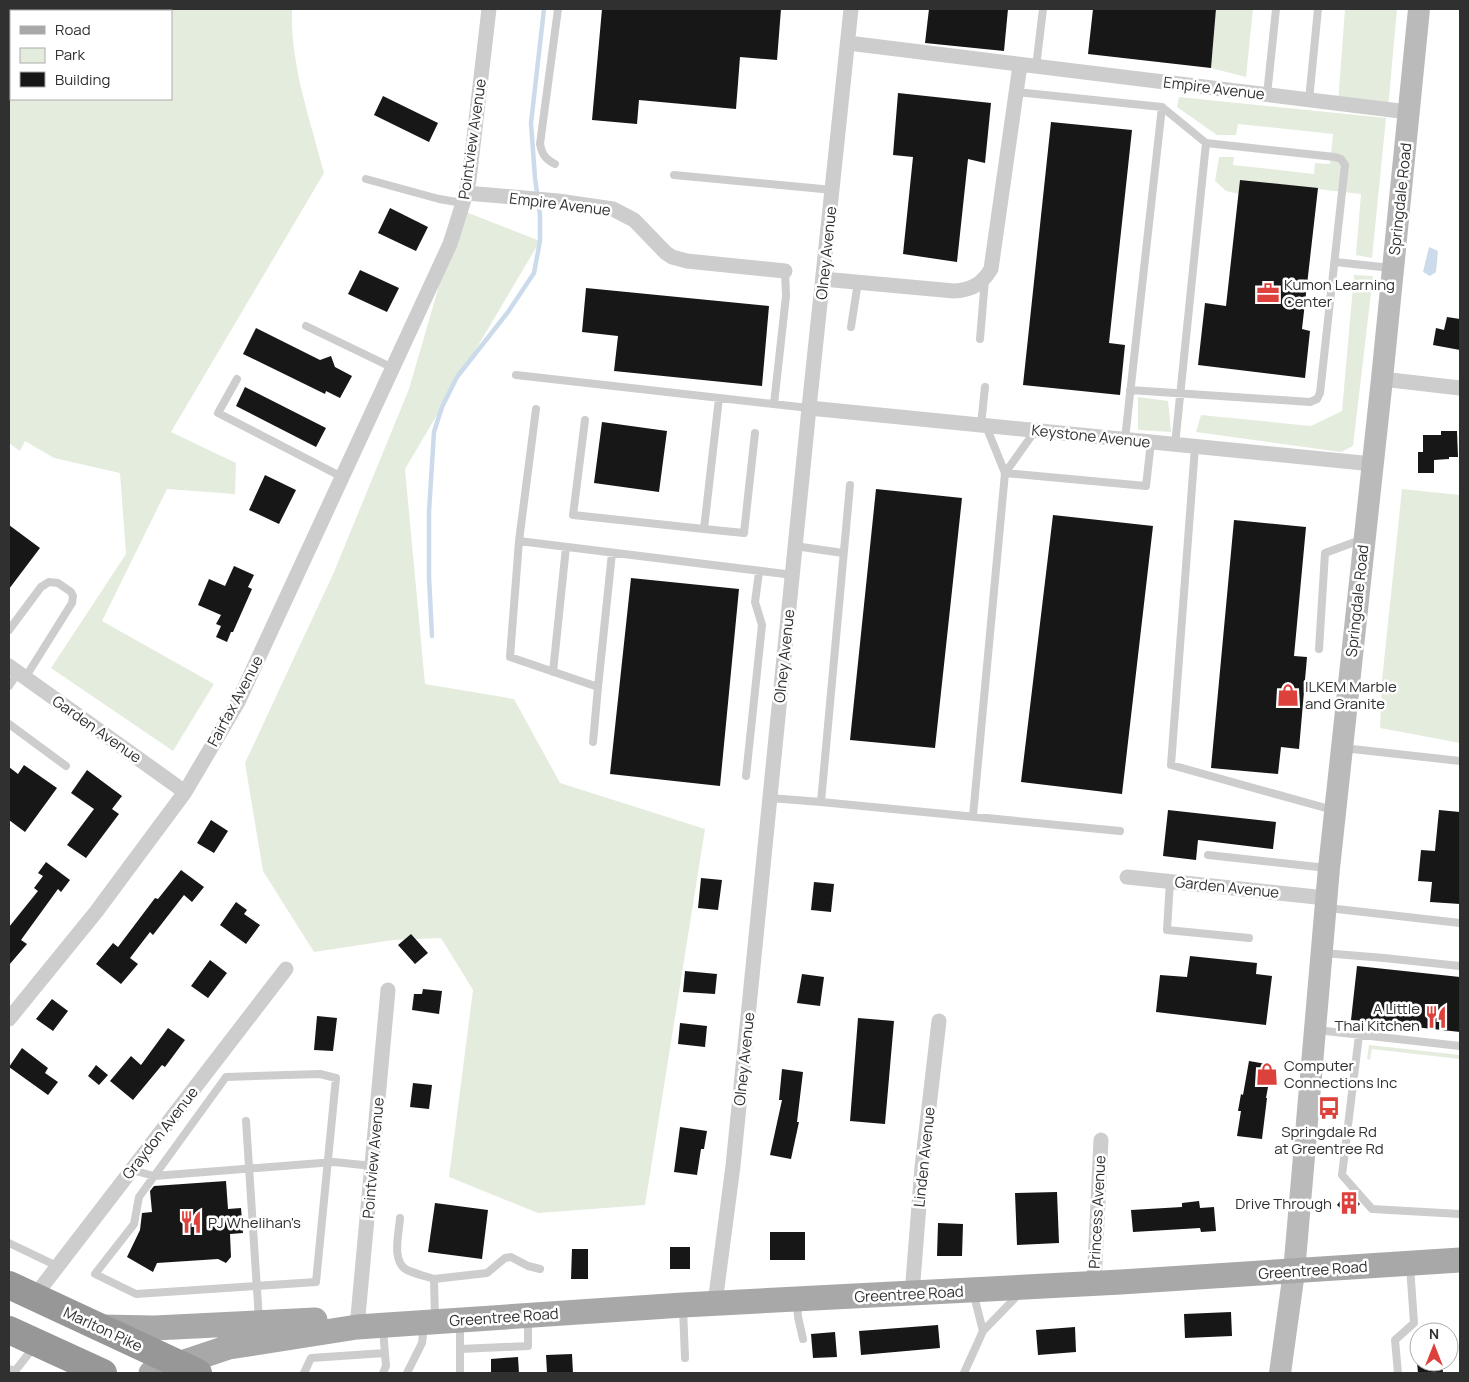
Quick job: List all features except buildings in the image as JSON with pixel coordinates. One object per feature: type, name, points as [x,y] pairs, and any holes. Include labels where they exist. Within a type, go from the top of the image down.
[{"type":"highway","name":"Marlton Pike","points":[[9,1286],[188,1368]]},
{"type":"highway","points":[[9,1330],[103,1373]]},
{"type":"main road","name":"Springdale Road","points":[[1280,1373],[1294,1272],[1329,868],[1382,379],[1419,9]]},
{"type":"main road","name":"Greentree Road","points":[[150,1373],[188,1368],[259,1333],[319,1320],[357,1327],[715,1303],[1094,1284],[1460,1260]]},
{"type":"main road","name":"Greentree Road","points":[[97,1327],[259,1333]]},
{"type":"street","name":"Pointview Avenue","points":[[402,348],[450,244],[465,198],[489,9]]},
{"type":"street","name":"Olney Avenue","points":[[715,1303],[733,1166],[851,9]]},
{"type":"street","name":"Empire Avenue","points":[[848,43],[1408,112]]},
{"type":"street","points":[[823,279],[954,291],[964,290],[985,279],[991,269],[1020,65]]},
{"type":"street","name":"Empire Avenue","points":[[465,198],[558,201],[613,209],[626,214],[634,220],[672,257],[687,261],[785,271]]},
{"type":"street","name":"Fairfax Avenue","points":[[9,1018],[96,912],[185,792],[238,702],[402,348]]},
{"type":"street","points":[[1382,379],[1460,388]]},
{"type":"street","name":"Keystone Avenue","points":[[809,408],[1373,464]]},
{"type":"street","name":"Garden Avenue","points":[[17,673],[185,792]]},
{"type":"street","name":"Garden Avenue","points":[[1127,877],[1326,902]]},
{"type":"street","name":"Graydon Avenue","points":[[34,1297],[286,969]]},
{"type":"street","name":"Pointview Avenue","points":[[357,1327],[388,990]]},
{"type":"street","name":"Linden Avenue","points":[[912,1294],[922,1167],[939,1021]]},
{"type":"street","name":"Princess Avenue","points":[[1094,1284],[1101,1140]]},
{"type":"lane","points":[[555,164],[542,154],[540,144],[558,9]]},
{"type":"lane","points":[[1036,66],[1043,9]]},
{"type":"lane","points":[[1267,95],[1276,9]]},
{"type":"lane","points":[[1309,100],[1318,9]]},
{"type":"lane","points":[[1016,92],[1162,107],[1206,144],[1341,158],[1345,165],[1320,393],[1317,400],[1310,402],[1130,390]]},
{"type":"lane","points":[[1125,439],[1162,107]]},
{"type":"lane","points":[[1175,445],[1206,144]]},
{"type":"lane","points":[[674,175],[833,190]]},
{"type":"lane","points":[[366,179],[439,199],[465,198]]},
{"type":"lane","points":[[1335,262],[1393,268]]},
{"type":"lane","points":[[774,404],[786,296],[785,271]]},
{"type":"lane","points":[[980,339],[985,279]]},
{"type":"lane","points":[[851,327],[858,282]]},
{"type":"lane","points":[[306,326],[393,368]]},
{"type":"lane","points":[[516,375],[809,408]]},
{"type":"lane","points":[[237,379],[218,412],[342,477]]},
{"type":"lane","points":[[985,387],[983,425],[1005,473]]},
{"type":"lane","points":[[704,529],[718,398]]},
{"type":"lane","points":[[536,409],[519,542],[510,657],[598,687]]},
{"type":"lane","points":[[585,420],[574,515],[744,533],[755,433]]},
{"type":"lane","points":[[973,816],[1005,473],[1034,430]]},
{"type":"lane","points":[[1005,473],[1146,486],[1151,442]]},
{"type":"lane","points":[[1195,446],[1171,765],[1335,810]]},
{"type":"lane","points":[[820,802],[850,485]]},
{"type":"lane","points":[[1319,649],[1325,553],[1364,538]]},
{"type":"lane","points":[[519,542],[793,575]]},
{"type":"lane","points":[[795,546],[843,553]]},
{"type":"lane","points":[[553,672],[566,547]]},
{"type":"lane","points":[[593,742],[612,553]]},
{"type":"lane","points":[[746,776],[762,625],[755,602],[759,572]]},
{"type":"lane","points":[[9,630],[41,587],[48,582],[58,583],[71,592],[73,596],[72,603],[9,686]]},
{"type":"lane","points":[[9,724],[66,766]]},
{"type":"lane","points":[[1341,748],[1460,761]]},
{"type":"lane","points":[[770,798],[1120,831]]},
{"type":"lane","points":[[1208,855],[1329,868]]},
{"type":"lane","points":[[1170,881],[1167,930],[1249,938]]},
{"type":"lane","points":[[1326,902],[1460,923]]},
{"type":"lane","points":[[1322,953],[1460,966]]},
{"type":"lane","points":[[1315,1030],[1460,1046]]},
{"type":"lane","points":[[1359,1035],[1342,1175],[1372,1208],[1460,1214]]},
{"type":"lane","points":[[320,1074],[336,1078],[316,1282],[136,1294],[95,1274],[134,1224],[138,1197],[154,1176],[226,1077],[320,1074]]},
{"type":"lane","points":[[246,1121],[259,1333]]},
{"type":"lane","points":[[132,1170],[154,1176],[328,1162],[372,1166]]},
{"type":"lane","points":[[400,1218],[397,1252],[399,1260],[407,1270],[434,1279],[487,1273],[505,1258],[511,1257],[528,1266],[540,1269]]},
{"type":"lane","points":[[9,1245],[58,1266]]},
{"type":"lane","points":[[1398,1373],[1395,1340],[1414,1323],[1410,1264]]},
{"type":"lane","points":[[407,1373],[430,1322],[434,1279]]},
{"type":"lane","points":[[964,1373],[983,1331],[1026,1287]]},
{"type":"lane","points":[[973,1290],[983,1331]]},
{"type":"lane","points":[[797,1300],[798,1317],[803,1339]]},
{"type":"lane","points":[[683,1305],[685,1358]]},
{"type":"lane","points":[[460,1349],[528,1346],[528,1315]]},
{"type":"lane","points":[[460,1320],[460,1373]]},
{"type":"lane","points":[[383,1325],[386,1366],[383,1373]]},
{"type":"lane","points":[[13,1371],[37,1343]]},
{"type":"lane","points":[[304,1373],[311,1358],[385,1353]]},
{"type":"green space","points":[[9,9],[292,9],[292,30],[298,71],[324,173],[171,432],[236,463],[235,494],[167,489],[102,621],[214,684],[173,751],[51,668],[126,554],[120,473],[54,458],[25,441],[20,451],[9,443]]},
{"type":"green space","points":[[1216,9],[1253,9],[1246,77],[1211,68]]},
{"type":"green space","points":[[1345,9],[1397,9],[1388,109],[1338,103]]},
{"type":"green space","points":[[1179,97],[1386,118],[1372,258],[1356,255],[1361,194],[1241,180],[1239,194],[1226,191],[1215,181],[1219,157],[1234,157],[1233,165],[1314,174],[1315,163],[1330,164],[1333,134],[1238,124],[1236,135],[1217,135],[1177,107]]},
{"type":"green space","points":[[461,210],[540,241],[405,469],[425,684],[514,699],[560,783],[705,829],[645,1205],[538,1213],[449,1177],[473,990],[441,938],[393,940],[314,952],[263,871],[245,763],[334,572],[409,389]]},
{"type":"green space","points":[[1354,275],[1373,276],[1353,446],[1341,452],[1196,432],[1201,415],[1311,426],[1342,411]]},
{"type":"green space","points":[[1138,397],[1168,401],[1171,432],[1138,430]]},
{"type":"green space","points":[[1402,489],[1460,495],[1460,743],[1380,728],[1382,680]]},
{"type":"green space","points":[[1369,1045],[1460,1055],[1460,1059],[1372,1049],[1370,1060],[1367,1059]]},
{"type":"water","points":[[1429,247],[1438,251],[1436,272],[1430,276],[1423,272]]},
{"type":"waterway","points":[[432,636],[429,577],[429,512],[434,432],[442,407],[457,377],[508,312],[534,273],[540,241],[540,215],[531,123],[544,9]]},
{"type":"place","name":"Kumon Learning Center","points":[[1268,293]]},
{"type":"place","name":"ILKEM Marble and Granite","points":[[1288,695]]},
{"type":"place","name":"A Little Thai Kitchen","points":[[1436,1017]]},
{"type":"place","name":"Computer Connections Inc","points":[[1267,1074]]},
{"type":"place","name":"Springdale Rd at Greentree Rd","points":[[1329,1108]]},
{"type":"place","name":"Drive Through","points":[[1349,1203]]},
{"type":"place","name":"PJ Whelihan's","points":[[191,1222]]}]
